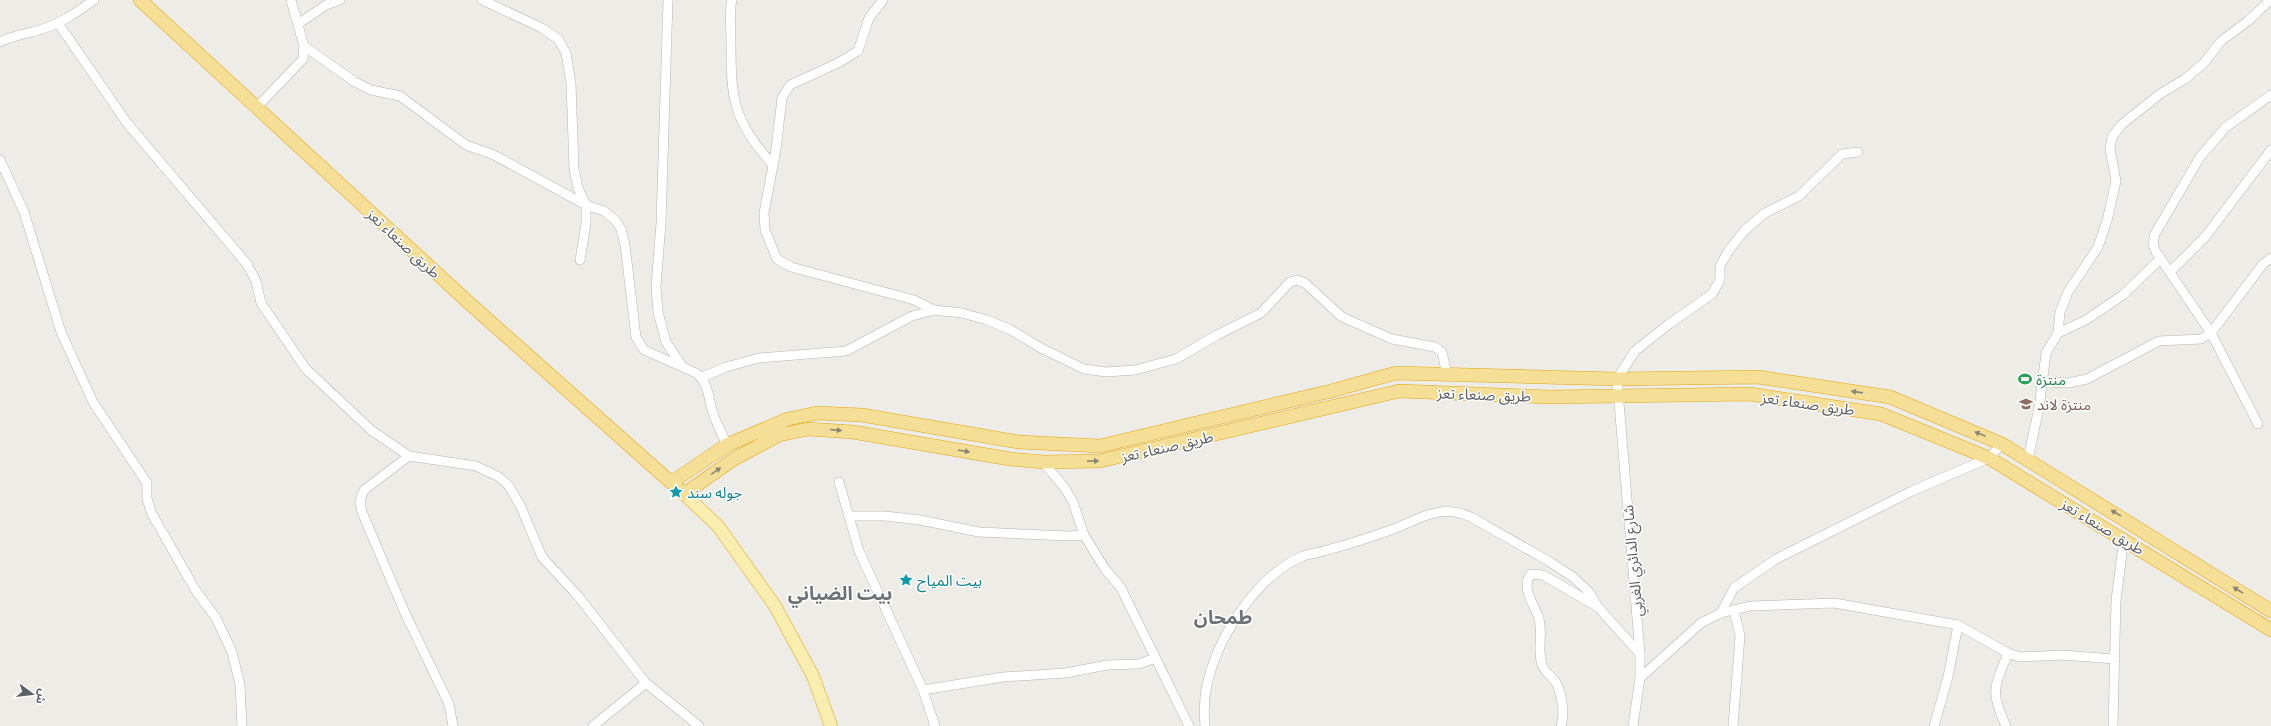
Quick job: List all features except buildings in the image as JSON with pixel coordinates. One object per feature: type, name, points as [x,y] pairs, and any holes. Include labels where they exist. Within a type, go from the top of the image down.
[{"type":"highway","name":"طريق صنعاء تعز","points":[[140,0],[469,303],[684,494],[734,459],[779,435],[808,429],[854,432],[1010,459],[1043,462],[1100,461],[1399,391],[1549,397],[1750,394],[1881,414],[1989,458],[2124,538],[2271,630]]},
{"type":"highway","name":"طريق صنعاء تعز","points":[[672,482],[727,445],[788,419],[817,412],[862,416],[1045,444],[1100,446],[1331,391],[1396,373],[1617,379],[1758,377],[1890,397],[2002,444],[2271,611]]},
{"type":"highway","points":[[1043,462],[1045,444]]},
{"type":"highway","points":[[2124,538],[2133,524]]},
{"type":"main road","points":[[684,494],[718,526],[775,606],[813,676],[831,726]]},
{"type":"street","points":[[0,42],[9,37],[58,23],[70,18],[94,0]]},
{"type":"street","points":[[257,107],[303,59],[304,46],[291,0]]},
{"type":"street","points":[[298,24],[326,5],[340,0]]},
{"type":"street","points":[[482,0],[542,28],[558,38],[566,53],[571,83],[574,170],[578,188],[586,205],[586,224],[580,260]]},
{"type":"street","points":[[668,0],[662,208],[656,287],[658,312],[666,342],[682,366]]},
{"type":"street","points":[[732,0],[731,87],[736,110],[749,135],[772,164]]},
{"type":"street","points":[[883,0],[869,18],[858,50],[838,63],[790,85],[782,98],[776,149],[764,213],[765,230],[776,259],[791,268],[914,300],[934,310],[962,313],[987,320],[1011,330],[1041,348],[1084,369],[1113,372],[1134,370],[1176,359],[1217,335],[1261,313],[1290,282],[1297,280],[1305,283],[1342,317],[1392,339],[1435,347],[1442,352],[1447,375]]},
{"type":"street","points":[[2028,459],[2043,382],[2046,353],[2058,333],[2060,312],[2068,292],[2098,247],[2107,221],[2116,181],[2110,149],[2112,137],[2121,125],[2160,94],[2185,79],[2204,63],[2221,42],[2248,21],[2270,0]]},
{"type":"street","points":[[58,23],[127,123],[247,264],[256,281],[261,303],[306,369],[371,430],[409,456],[476,466],[499,477],[509,486],[521,507],[542,557],[578,596],[646,683],[699,726]]},
{"type":"street","points":[[304,46],[356,82],[371,90],[400,96],[466,145],[494,155],[586,205],[604,211],[615,220],[621,229],[629,268],[636,337],[644,350],[665,361],[682,366],[702,378],[708,387],[714,415],[727,445]]},
{"type":"street","points":[[2258,424],[2211,333],[2160,259],[2153,244],[2155,234],[2200,156],[2226,127],[2271,95]]},
{"type":"street","points":[[2170,272],[2205,237],[2271,150]]},
{"type":"street","points":[[1617,379],[1635,352],[1669,324],[1712,294],[1720,280],[1720,266],[1729,250],[1745,230],[1765,213],[1799,196],[1842,154],[1858,152]]},
{"type":"street","points":[[0,160],[24,212],[61,332],[93,402],[147,483],[147,499],[152,514],[196,591],[216,618],[232,652],[240,685],[242,726]]},
{"type":"street","points":[[2043,382],[2069,383],[2087,379],[2159,341],[2201,339],[2211,333],[2263,264],[2271,258]]},
{"type":"street","points":[[2058,333],[2086,320],[2123,295],[2160,259]]},
{"type":"street","points":[[702,378],[726,367],[759,358],[846,351],[912,316],[934,310]]},
{"type":"street","name":"شارع الدائري الغربي","points":[[1617,379],[1640,654],[1640,678],[1633,726]]},
{"type":"street","points":[[1721,613],[1734,588],[1776,559],[1912,491],[1989,458],[2002,444]]},
{"type":"street","points":[[409,456],[364,490],[360,501],[362,512],[405,613],[449,704],[453,726]]},
{"type":"street","points":[[1043,462],[1064,487],[1072,502],[1084,535],[1105,568],[1121,588],[1189,726]]},
{"type":"street","points":[[839,482],[859,551],[923,690],[935,726]]},
{"type":"street","points":[[1205,726],[1206,690],[1216,656],[1227,634],[1251,598],[1267,581],[1287,565],[1304,556],[1389,531],[1444,510],[1459,511],[1471,517],[1550,562],[1573,578],[1589,592],[1598,607],[1640,654]]},
{"type":"street","points":[[850,516],[885,516],[913,519],[979,532],[1068,536],[1084,535]]},
{"type":"street","points":[[2113,726],[2116,600],[2124,538]]},
{"type":"street","points":[[1561,726],[1563,712],[1559,688],[1541,664],[1540,628],[1536,610],[1526,589],[1528,579],[1531,574],[1543,575],[1598,607]]},
{"type":"street","points":[[1640,678],[1701,623],[1721,613],[1750,606],[1834,603],[1958,625],[2008,653],[2020,657],[2062,655],[2115,659]]},
{"type":"street","points":[[1733,726],[1740,636],[1734,610]]},
{"type":"street","points":[[1934,726],[1948,677],[1958,625]]},
{"type":"street","points":[[2006,726],[1995,702],[1996,683],[2008,653]]},
{"type":"street","points":[[923,690],[1003,677],[1066,673],[1107,665],[1139,664],[1155,658]]},
{"type":"street","points":[[593,726],[646,683]]},
{"type":"place","name":"منتزة","points":[[2025,379]]},
{"type":"place","name":"منتزة لاند","points":[[2026,404]]},
{"type":"place","name":"جوله سند","points":[[676,492]]},
{"type":"place","name":"بيت المياح","points":[[906,580]]},
{"type":"district","name":"بيت الضياني","points":[[840,592]]},
{"type":"district","name":"طمحان","points":[[1223,616]]}]
